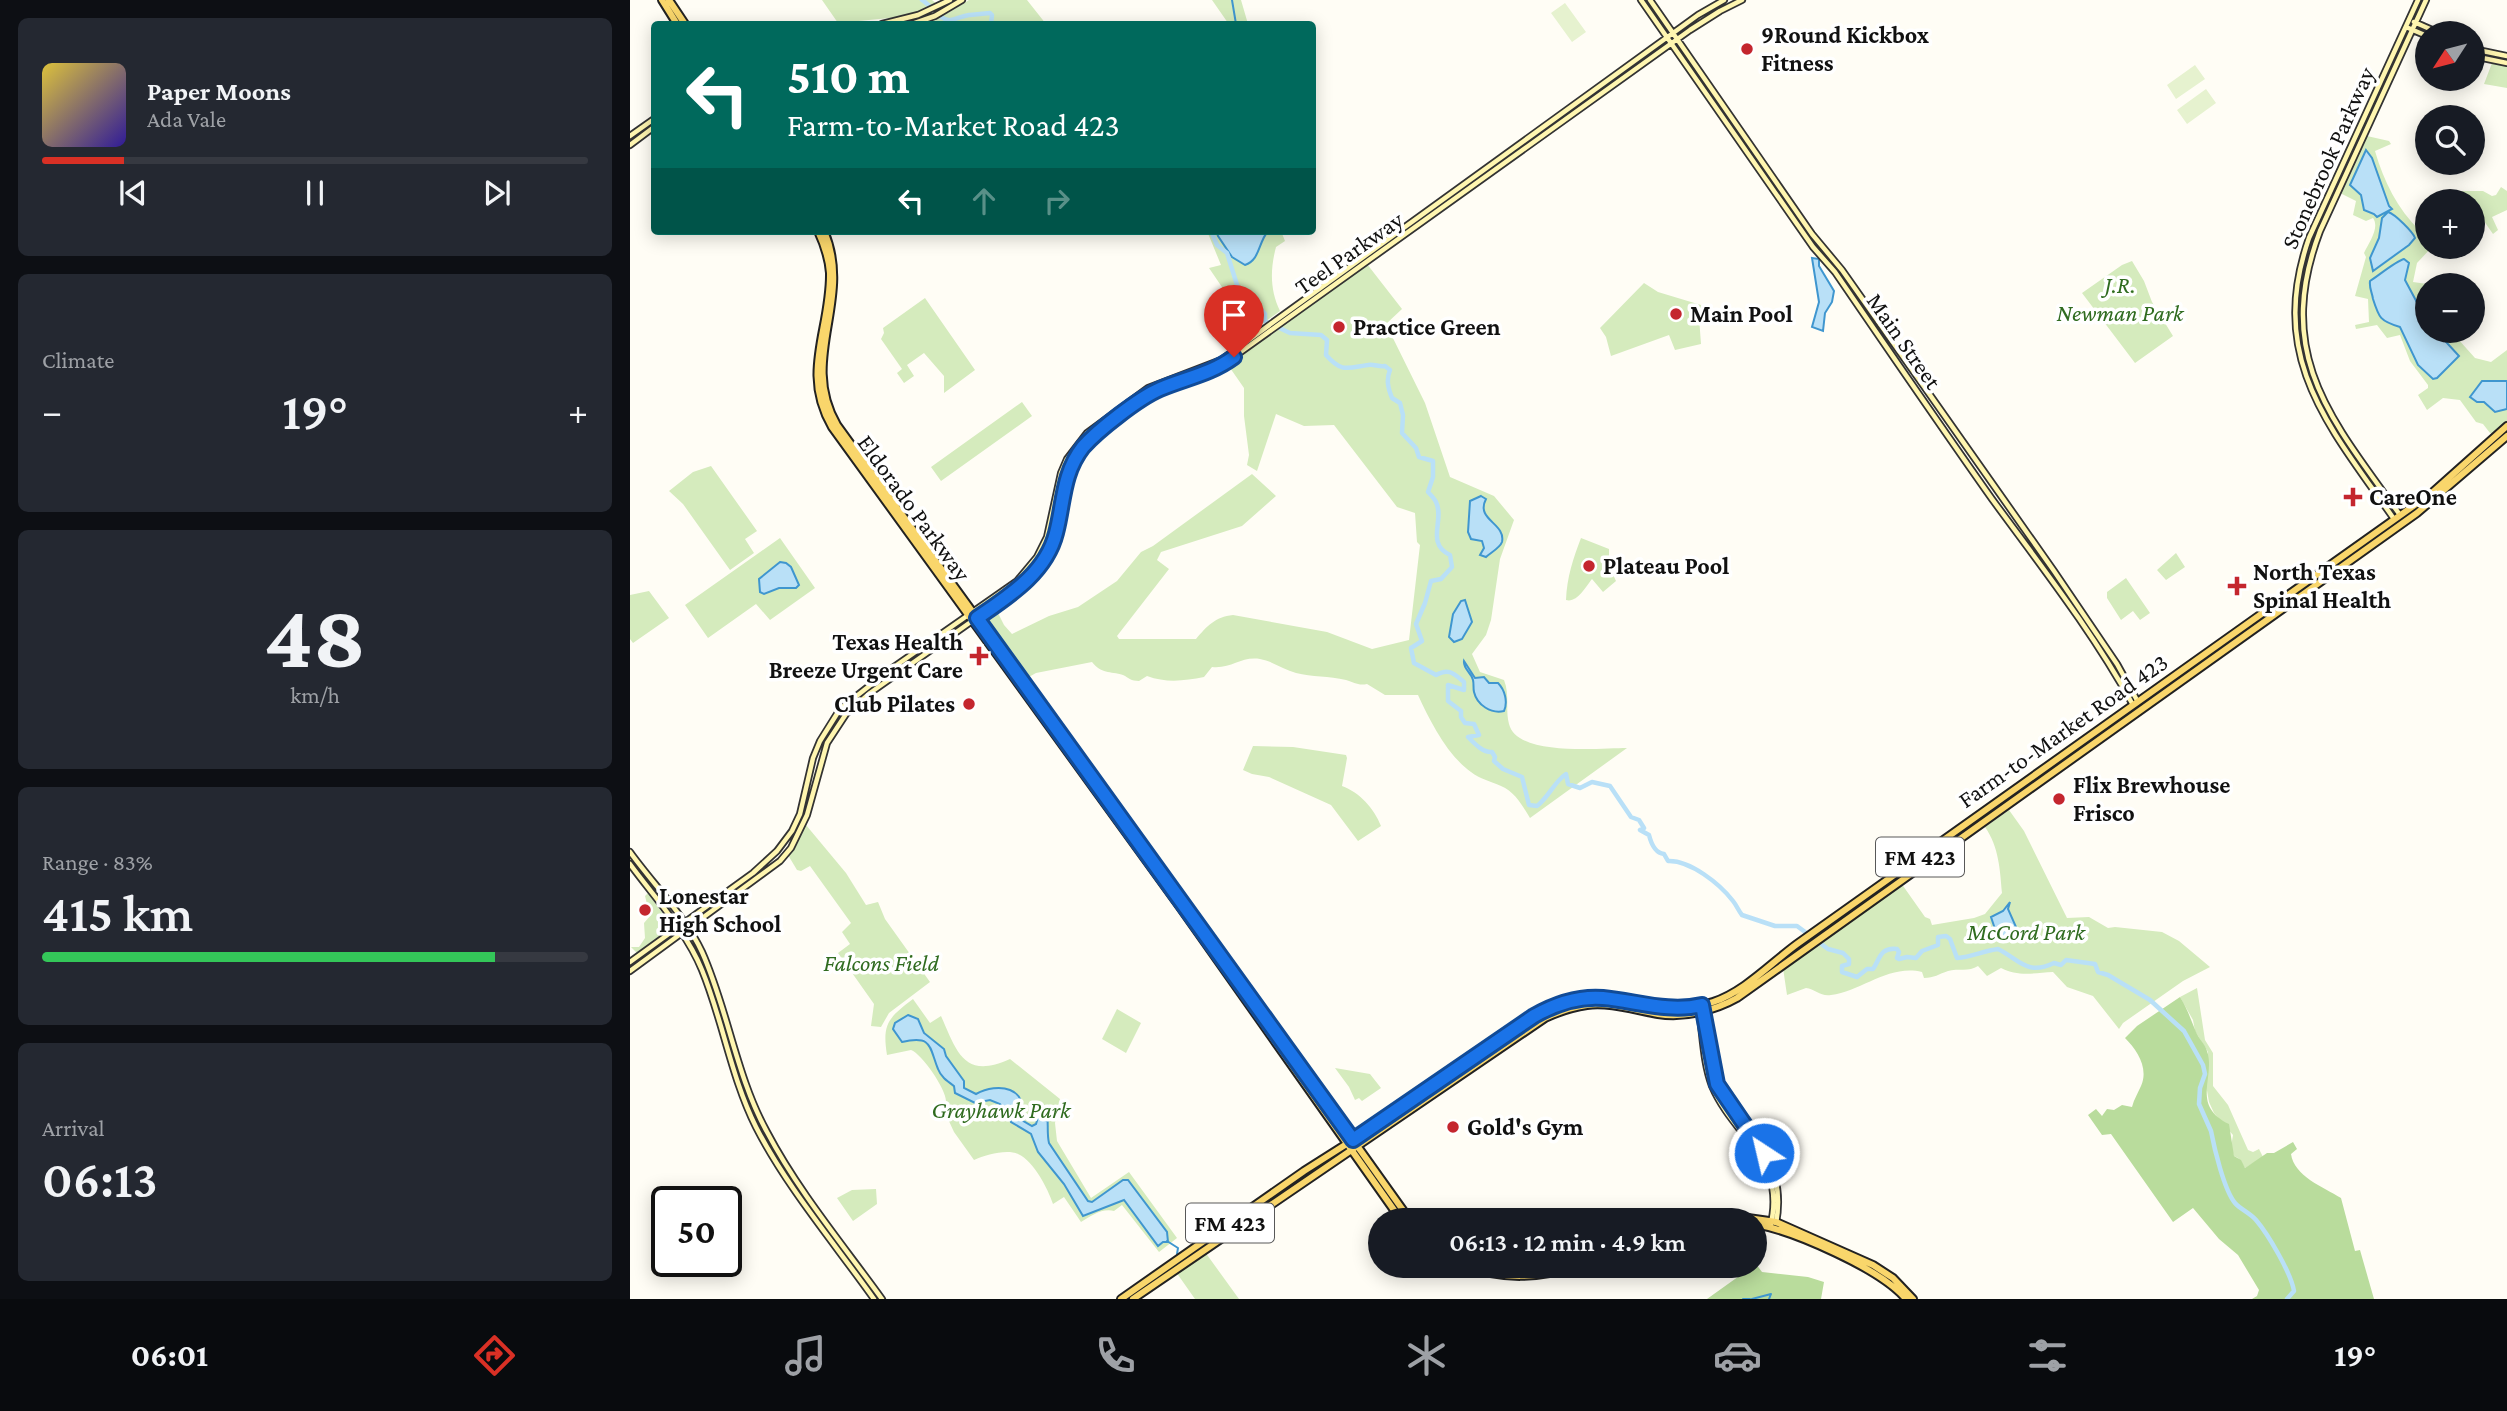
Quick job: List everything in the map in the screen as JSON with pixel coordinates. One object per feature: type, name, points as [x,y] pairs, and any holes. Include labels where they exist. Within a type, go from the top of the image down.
[{"type":"main road","points":[[662,0],[675,21]]},
{"type":"main road","points":[[669,0],[683,21]]},
{"type":"main road","points":[[894,21],[922,14],[950,0]]},
{"type":"main road","points":[[921,21],[962,0]]},
{"type":"main road","name":"Main Street","points":[[1641,0],[2117,664],[2136,703]]},
{"type":"main road","name":"Main Street","points":[[1650,0],[1812,234],[1842,270],[2063,591]]},
{"type":"main road","name":"Teel Parkway","points":[[630,962],[758,869],[777,852],[800,814],[813,758],[840,709],[888,671],[1016,590],[1027,580],[1043,561],[1056,535],[1064,486],[1070,468],[1084,446],[1097,433],[1155,391],[1209,372],[1600,90],[1667,38],[1724,0]]},
{"type":"main road","name":"Teel Parkway","points":[[1600,90],[1715,14],[1742,0]]},
{"type":"main road","name":"Stonebrook Parkway","points":[[2398,517],[2356,465],[2323,416],[2309,387],[2296,338],[2295,294],[2301,262],[2330,191],[2418,0]]},
{"type":"main road","name":"Stonebrook Parkway","points":[[2417,21],[2426,0]]},
{"type":"main road","points":[[1711,7],[1715,14]]},
{"type":"main road","points":[[2409,19],[2415,22]]},
{"type":"main road","name":"Stonebrook Parkway","points":[[2398,517],[2328,411],[2313,379],[2303,329],[2303,296],[2309,261],[2415,25]]},
{"type":"main road","points":[[2406,27],[2413,29]]},
{"type":"main road","points":[[2485,51],[2507,56]]},
{"type":"main road","points":[[2485,58],[2507,63]]},
{"type":"main road","points":[[1703,89],[1709,85]]},
{"type":"main road","points":[[630,136],[651,121]]},
{"type":"main road","points":[[1729,126],[1735,122]]},
{"type":"main road","points":[[630,145],[651,129]]},
{"type":"main road","points":[[2330,191],[2337,194]]},
{"type":"main road","name":"Eldorado Parkway","points":[[820,235],[830,273],[817,358],[818,389],[826,415],[1385,1192]]},
{"type":"main road","name":"Eldorado Parkway","points":[[825,235],[835,273],[822,359],[823,390],[830,413],[844,440]]},
{"type":"main road","name":"Teel Parkway","points":[[630,971],[780,861],[807,815],[821,758],[841,720],[870,694],[930,651],[1013,584],[1037,557],[1047,537],[1057,487],[1067,459],[1095,426],[1148,388],[1170,377],[1209,366],[1245,345]]},
{"type":"main road","name":"Farm-to-Market Road 423","points":[[1121,1299],[1538,1022],[1563,1010],[1589,1004],[1617,1003],[1668,1015],[1701,1008],[1730,995],[1773,967],[2136,703],[2417,513],[2496,440],[2507,426]]},
{"type":"main road","name":"Farm-to-Market Road 423","points":[[2496,440],[2507,436]]},
{"type":"main road","points":[[2356,465],[2362,461]]},
{"type":"main road","name":"Farm-to-Market Road 423","points":[[1825,929],[2326,572],[2456,475]]},
{"type":"main road","points":[[1054,510],[1060,511]]},
{"type":"main road","points":[[1037,557],[1043,561]]},
{"type":"main road","points":[[1013,584],[1016,590]]},
{"type":"main road","points":[[926,645],[930,651]]},
{"type":"main road","points":[[630,852],[684,922],[709,968],[748,1088],[766,1132],[787,1167],[882,1299]]},
{"type":"main road","points":[[630,864],[698,960],[742,1093],[759,1133],[780,1168],[874,1299]]},
{"type":"main road","points":[[648,889],[654,884]]},
{"type":"main road","points":[[638,957],[642,963]]},
{"type":"main road","points":[[1701,1008],[1708,1073],[1714,1090],[1769,1162],[1777,1193],[1773,1224]]},
{"type":"main road","points":[[1385,1192],[1394,1208]]},
{"type":"main road","points":[[1385,1192],[1399,1208]]},
{"type":"main road","points":[[1767,1223],[1880,1269],[1898,1282],[1913,1299]]},
{"type":"main road","points":[[1767,1224],[1773,1224]]},
{"type":"main road","points":[[1810,1239],[1872,1271],[1892,1284],[1906,1299]]},
{"type":"main road","name":"Farm-to-Market Road 423","points":[[1133,1299],[1179,1262]]},
{"type":"green space","points":[[822,0],[932,0],[948,13],[969,0],[1027,0],[1044,21],[925,21],[920,11],[900,17],[837,21]]},
{"type":"green space","points":[[1212,0],[1241,0],[1247,21],[1227,21]]},
{"type":"green space","points":[[1565,3],[1586,32],[1572,42],[1551,13]]},
{"type":"green space","points":[[2492,63],[2507,65],[2507,88],[2485,84]]},
{"type":"green space","points":[[2195,65],[2205,79],[2176,99],[2167,85]]},
{"type":"green space","points":[[2206,89],[2216,103],[2187,124],[2177,110]]},
{"type":"green space","points":[[2367,136],[2389,141],[2391,144],[2375,151],[2387,184],[2398,204],[2415,225],[2415,259],[2421,259],[2417,263],[2413,282],[2415,343],[2462,343],[2475,358],[2491,362],[2507,350],[2507,424],[2496,434],[2490,433],[2483,424],[2476,422],[2460,400],[2443,398],[2427,410],[2418,395],[2428,388],[2428,385],[2410,361],[2400,335],[2387,338],[2377,325],[2356,329],[2355,325],[2369,322],[2368,299],[2355,296],[2366,257],[2364,253],[2373,235],[2375,222],[2373,218],[2366,221],[2353,215],[2356,201],[2340,193]]},
{"type":"green space","points":[[2501,187],[2507,191],[2507,210],[2492,217],[2498,230],[2493,234],[2485,222],[2485,192],[2496,195]]},
{"type":"green space","points":[[1209,235],[1283,235],[1285,241],[1276,247],[1272,272],[1274,295],[1280,311],[1241,339],[1224,290],[1209,268],[1221,265]]},
{"type":"green space","name":"J.R. Newman Park","points":[[2132,261],[2152,302],[2173,336],[2135,363],[2082,293]]},
{"type":"green space","points":[[1367,264],[1402,309],[1386,324],[1425,403],[1450,477],[1494,496],[1514,520],[1500,559],[1491,620],[1486,635],[1472,654],[1480,672],[1504,680],[1509,724],[1515,735],[1527,742],[1561,748],[1627,748],[1530,818],[1510,792],[1462,765],[1447,747],[1418,695],[1385,695],[1367,684],[1296,673],[1264,660],[1253,659],[1212,667],[1204,677],[1182,680],[1161,680],[1147,676],[1139,681],[1134,680],[1102,670],[1092,662],[1036,673],[1027,678],[983,618],[996,609],[1012,634],[1049,616],[1078,607],[1117,581],[1141,552],[1252,474],[1276,496],[1242,526],[1161,552],[1157,560],[1169,569],[1117,636],[1119,639],[1196,639],[1212,623],[1233,615],[1327,632],[1372,649],[1409,640],[1420,545],[1417,542],[1415,513],[1397,507],[1334,425],[1304,426],[1276,414],[1257,471],[1247,465],[1249,455],[1244,388],[1228,365]]},
{"type":"green space","points":[[1644,283],[1658,292],[1701,305],[1701,344],[1675,350],[1669,335],[1611,356],[1606,337],[1600,328]]},
{"type":"green space","points":[[925,298],[975,370],[944,393],[944,376],[924,353],[907,365],[914,376],[904,383],[897,373],[902,369],[881,339],[883,328]]},
{"type":"green space","points":[[1022,402],[1032,416],[941,481],[931,467]]},
{"type":"green space","points":[[711,466],[757,531],[745,539],[754,553],[730,570],[683,504],[669,491],[693,472]]},
{"type":"green space","points":[[780,538],[815,588],[770,620],[756,604],[708,638],[685,605]]},
{"type":"green space","points":[[1581,538],[1609,549],[1609,566],[1616,581],[1603,592],[1592,579],[1577,597],[1566,600],[1571,568]]},
{"type":"green space","points":[[2176,553],[2185,567],[2166,580],[2157,570]]},
{"type":"green space","points":[[2126,578],[2150,613],[2140,620],[2133,611],[2121,620],[2107,598],[2107,592]]},
{"type":"green space","points":[[649,591],[669,618],[633,643],[630,639],[630,595]]},
{"type":"green space","points":[[1253,746],[1293,747],[1346,755],[1342,786],[1365,802],[1381,826],[1358,841],[1331,805],[1269,777],[1243,770]]},
{"type":"green space","name":"McCord Park","points":[[2009,810],[2024,831],[2067,918],[2089,917],[2108,928],[2162,932],[2179,941],[2210,967],[2183,981],[2123,1023],[2119,1029],[2093,996],[2067,987],[2053,972],[2020,973],[2001,968],[1987,976],[1978,966],[1924,978],[1922,972],[1898,972],[1842,993],[1824,995],[1806,988],[1787,995],[1783,968],[1901,883],[1932,925],[1985,914],[2002,893],[1996,851],[1985,827]]},
{"type":"green space","name":"Falcons Field","points":[[806,825],[846,873],[866,905],[878,902],[885,919],[930,982],[889,1013],[881,1027],[871,1026],[874,1004],[838,953],[850,944],[842,932],[851,923],[810,866],[801,871],[797,870],[788,855]]},
{"type":"green space","points":[[648,893],[673,928],[637,953],[631,947],[639,947],[645,938],[644,923],[650,916],[645,896]]},
{"type":"green space","points":[[2197,988],[2205,1040],[2213,1053],[2213,1086],[2228,1105],[2248,1150],[2253,1152],[2259,1149],[2263,1157],[2245,1168],[2234,1156],[2231,1147],[2233,1135],[2214,1113],[2209,1102],[2206,1085],[2208,1052],[2180,997]]},
{"type":"green space","points":[[2180,997],[2207,1051],[2207,1099],[2217,1116],[2229,1124],[2234,1156],[2241,1160],[2245,1168],[2267,1153],[2274,1153],[2293,1142],[2297,1149],[2291,1154],[2293,1162],[2303,1175],[2341,1198],[2355,1251],[2360,1250],[2374,1299],[2252,1299],[2257,1296],[2259,1290],[2238,1255],[2219,1239],[2193,1208],[2173,1222],[2111,1134],[2102,1135],[2088,1115],[2096,1109],[2102,1116],[2107,1109],[2114,1110],[2122,1105],[2132,1107],[2144,1073],[2134,1048],[2125,1038],[2137,1026]]},
{"type":"green space","name":"Grayhawk Park","points":[[913,999],[930,1023],[941,1016],[964,1059],[982,1066],[1010,1059],[1060,1099],[1055,1123],[1057,1141],[1091,1198],[1129,1172],[1177,1238],[1159,1252],[1122,1205],[1114,1211],[1101,1212],[1081,1222],[1064,1197],[1053,1204],[1035,1169],[1018,1154],[1002,1152],[974,1160],[954,1132],[942,1106],[946,1101],[945,1096],[927,1065],[911,1050],[887,1055],[885,1036],[889,1022]]},
{"type":"green space","points":[[1117,1009],[1141,1023],[1126,1053],[1102,1039]]},
{"type":"green space","points":[[1335,1068],[1370,1074],[1381,1088],[1362,1101],[1359,1098],[1355,1100]]},
{"type":"green space","points":[[876,1189],[877,1204],[853,1221],[837,1198],[852,1190]]},
{"type":"green space","points":[[1205,1252],[1239,1299],[1195,1299],[1176,1272]]},
{"type":"green space","points":[[1767,1273],[1808,1277],[1824,1282],[1821,1299],[1707,1299],[1736,1278],[1767,1278]]},
{"type":"water","points":[[2366,150],[2372,158],[2392,209],[2377,217],[2364,210],[2361,195],[2350,185]]},
{"type":"water","points":[[2388,212],[2395,216],[2415,238],[2373,271],[2370,258],[2379,238],[2382,218]]},
{"type":"water","points":[[1266,235],[1254,259],[1245,265],[1232,257],[1218,236]]},
{"type":"water","points":[[1812,258],[1819,259],[1819,266],[1834,291],[1832,302],[1825,313],[1823,331],[1812,327],[1819,302]]},
{"type":"water","points":[[2404,259],[2409,263],[2405,280],[2415,299],[2415,343],[2447,343],[2459,356],[2437,378],[2433,379],[2418,365],[2400,327],[2388,323],[2377,311],[2370,281]]},
{"type":"water","points":[[2482,381],[2507,381],[2507,409],[2495,412],[2484,402],[2477,402],[2470,397]]},
{"type":"water","points":[[1481,496],[1486,499],[1484,512],[1502,536],[1501,544],[1486,557],[1480,555],[1484,548],[1482,541],[1471,539],[1468,532],[1470,501]]},
{"type":"water","points":[[780,562],[791,567],[799,585],[796,588],[779,588],[764,594],[760,592],[759,579]]},
{"type":"water","points":[[1465,600],[1472,622],[1462,639],[1454,642],[1449,637],[1453,614],[1461,601]]},
{"type":"water","points":[[1464,661],[1475,678],[1484,677],[1489,683],[1498,683],[1506,700],[1504,711],[1490,710],[1481,705]]},
{"type":"water","points":[[2010,902],[2008,909],[2020,936],[2000,941],[1997,933],[2001,934],[1999,929],[1996,932],[1991,917],[2003,911]]},
{"type":"water","points":[[908,1015],[918,1019],[924,1033],[944,1049],[964,1081],[964,1088],[976,1094],[994,1088],[1010,1090],[1020,1100],[1020,1119],[1032,1126],[1036,1124],[1041,1107],[1045,1108],[1049,1143],[1088,1201],[1092,1202],[1123,1180],[1128,1180],[1167,1232],[1168,1242],[1158,1246],[1124,1200],[1083,1216],[1064,1184],[1038,1152],[1031,1134],[1011,1122],[1008,1113],[1000,1104],[990,1100],[975,1103],[955,1093],[954,1086],[939,1072],[931,1049],[925,1042],[902,1042],[893,1029],[895,1023]]},
{"type":"waterway","points":[[922,0],[947,20],[969,15]]},
{"type":"waterway","points":[[1232,0],[1236,21]]},
{"type":"waterway","points":[[970,15],[990,13],[991,21]]},
{"type":"waterway","points":[[1213,235],[1217,245],[1227,253],[1238,288],[1249,295],[1265,314],[1265,321],[1290,333],[1321,335],[1327,340],[1326,355],[1341,367],[1372,365],[1385,366],[1390,370],[1388,377],[1392,398],[1400,403],[1403,415],[1402,433],[1416,448],[1419,457],[1433,461],[1433,477],[1428,492],[1438,509],[1437,538],[1443,550],[1450,555],[1452,567],[1441,579],[1431,581],[1416,624],[1422,641],[1411,648],[1414,663],[1436,675],[1451,672],[1464,682],[1464,690],[1448,685],[1448,701],[1461,711],[1465,723],[1474,724],[1479,735],[1468,737],[1482,749],[1492,752],[1494,761],[1503,769],[1522,777],[1529,805],[1537,806],[1566,774],[1568,784],[1580,788],[1592,782],[1610,786],[1631,817],[1639,820],[1644,828],[1640,830],[1649,835],[1654,847],[1664,854],[1668,861],[1686,864],[1704,874],[1727,894],[1742,915],[1775,926],[1797,926],[1828,949],[1843,953],[1849,959],[1849,964],[1842,966],[1842,972],[1857,977],[1867,969],[1873,969],[1881,954],[1887,950],[1897,949],[1899,959],[1916,958],[1922,951],[1938,945],[1938,937],[1946,936],[1950,939],[1957,958],[1998,949],[2030,967],[2045,967],[2054,963],[2061,965],[2066,960],[2095,964],[2098,972],[2150,1000],[2184,1031],[2203,1065],[2205,1074],[2200,1088],[2199,1104],[2211,1131],[2227,1189],[2235,1203],[2256,1220],[2267,1234],[2278,1254],[2294,1291],[2287,1299]]},
{"type":"waterway","points":[[1167,1241],[1178,1248],[1177,1254]]},
{"type":"waterway","points":[[1752,1299],[1771,1294],[1769,1299]]},
{"type":"waterway","points":[[1743,1299],[1750,1299]]},
{"type":"place","name":"9Round Kickbox Fitness","points":[[1747,49]]},
{"type":"place","name":"Main Pool","points":[[1676,314]]},
{"type":"place","name":"Practice Green","points":[[1339,327]]},
{"type":"place","name":"CareOne","points":[[2353,497]]},
{"type":"place","name":"Plateau Pool","points":[[1589,566]]},
{"type":"place","name":"North Texas Spinal Health","points":[[2237,586]]},
{"type":"place","name":"Texas Health Breeze Urgent Care","points":[[979,656]]},
{"type":"place","name":"Club Pilates","points":[[969,704]]},
{"type":"place","name":"Flix Brewhouse Frisco","points":[[2059,799]]},
{"type":"place","name":"Lonestar High School","points":[[645,910]]},
{"type":"place","name":"Gold's Gym","points":[[1453,1127]]},
{"type":"route","points":[[1234,357],[1209,372],[1155,391],[1105,427],[1084,446],[1068,473],[1056,535],[1048,554],[1016,590],[977,618],[1353,1140],[1534,1016],[1567,1001],[1602,998],[1668,1008],[1702,1005],[1714,1077],[1722,1095],[1764,1153]]}]
